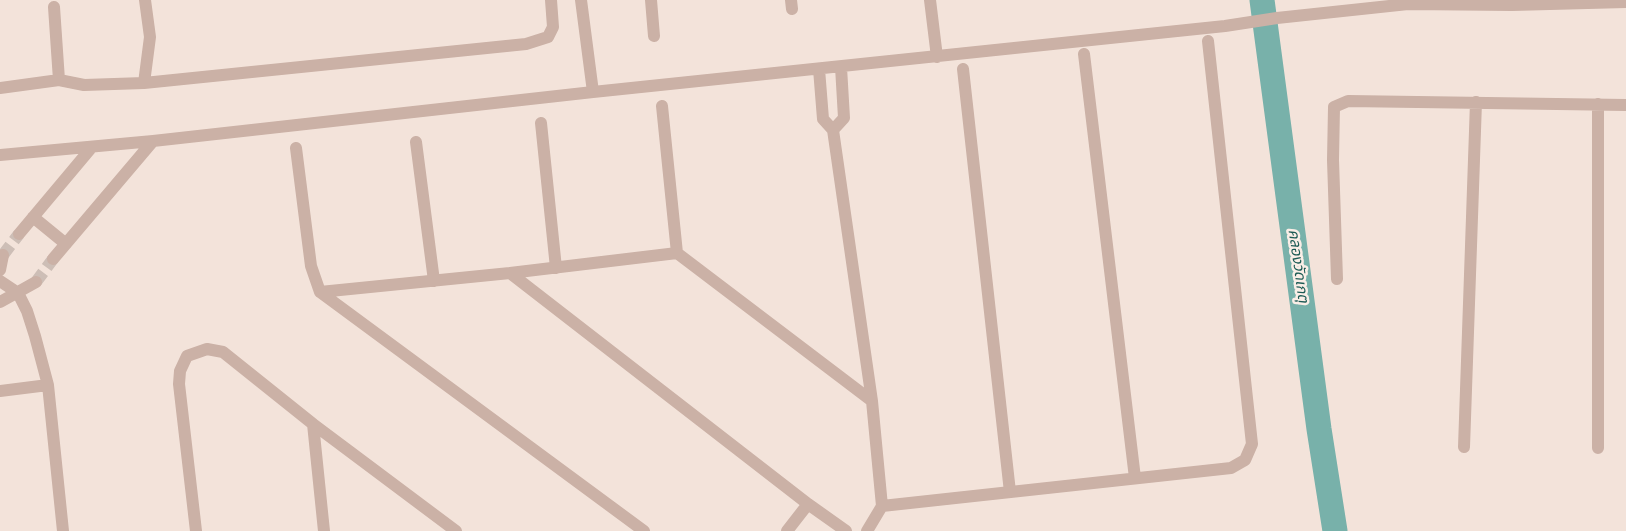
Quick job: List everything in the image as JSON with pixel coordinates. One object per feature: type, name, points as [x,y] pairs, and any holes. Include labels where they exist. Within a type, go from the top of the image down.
[{"type":"street","points":[[144,83],[150,37],[145,0]]},
{"type":"street","points":[[0,88],[59,80],[84,85],[144,83],[526,44],[548,37],[553,27],[551,0]]},
{"type":"street","points":[[581,0],[593,92]]},
{"type":"street","points":[[651,0],[654,36]]},
{"type":"street","points":[[930,0],[937,57]]},
{"type":"street","points":[[0,154],[153,141],[593,92],[1225,26],[1407,2],[1512,5],[1626,2]]},
{"type":"street","points":[[54,7],[59,80]]},
{"type":"street","points":[[882,506],[1231,468],[1245,460],[1252,444],[1208,41]]},
{"type":"street","points":[[1084,54],[1135,478]]},
{"type":"street","points":[[833,130],[844,118],[841,67]]},
{"type":"street","points":[[819,69],[823,119],[833,130],[872,401],[882,506],[867,531]]},
{"type":"street","points":[[963,69],[1010,492]]},
{"type":"street","points":[[1337,280],[1332,160],[1334,107],[1348,101],[1626,105]]},
{"type":"street","points":[[1464,447],[1476,102]]},
{"type":"street","points":[[1598,104],[1598,448]]},
{"type":"street","points":[[662,106],[677,253]]},
{"type":"street","points":[[541,122],[556,268]]},
{"type":"street","points":[[53,259],[153,141]]},
{"type":"street","points":[[416,142],[434,281]]},
{"type":"street","points":[[19,234],[92,147]]},
{"type":"street","points":[[296,148],[311,266],[320,292],[644,531]]},
{"type":"street","points":[[33,217],[66,244]]},
{"type":"street","points":[[320,292],[556,268],[677,253],[872,401]]},
{"type":"street","points":[[0,270],[3,256]]},
{"type":"street","points":[[510,273],[808,504],[846,531]]},
{"type":"street","points":[[0,281],[18,293],[27,312],[48,385],[63,531]]},
{"type":"street","points":[[0,302],[36,282]]},
{"type":"street","points":[[196,531],[180,371],[187,356],[208,349],[223,352],[313,424],[456,531]]},
{"type":"street","points":[[0,392],[48,385]]},
{"type":"street","points":[[313,424],[324,531]]},
{"type":"street","points":[[788,531],[808,504]]},
{"type":"waterway","name":"คลองวัดเกตุ","points":[[1262,0],[1319,429],[1335,531]]},
{"type":"tunnel","points":[[3,255],[19,234]]},
{"type":"tunnel","points":[[36,282],[53,259]]}]
